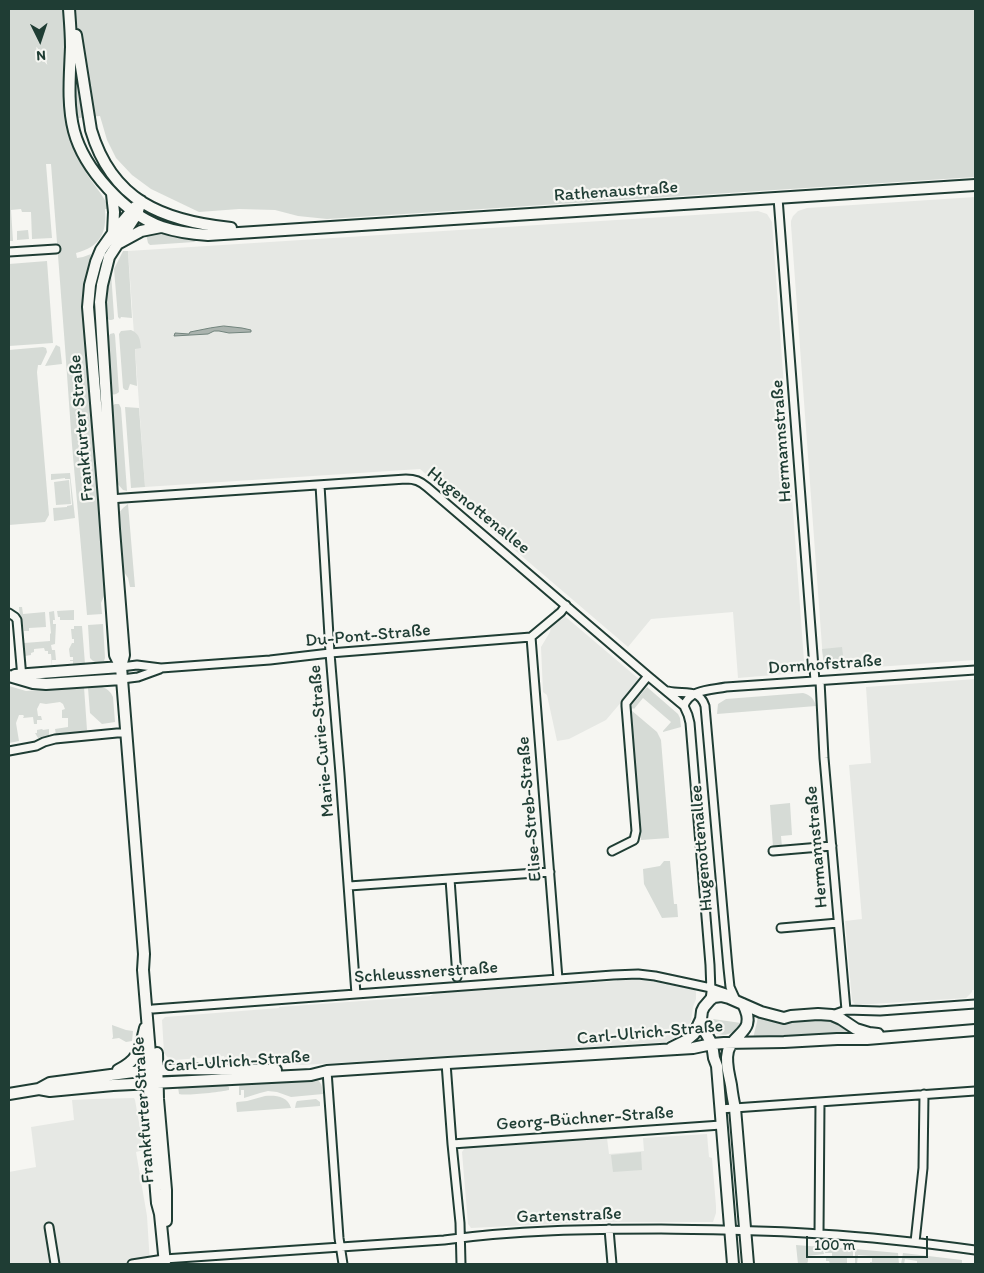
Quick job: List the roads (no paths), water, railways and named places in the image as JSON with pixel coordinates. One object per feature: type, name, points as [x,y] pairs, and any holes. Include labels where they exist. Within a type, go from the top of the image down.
[{"type":"main road","points":[[71,9],[70,100],[74,131],[79,146],[112,194],[114,212],[113,232]]},
{"type":"main road","points":[[71,9],[91,130],[95,143],[104,163],[113,175],[141,202]]},
{"type":"main road","name":"Rathenaustraße","points":[[112,194],[134,212],[162,227],[192,234],[208,234],[975,185]]},
{"type":"main road","name":"Rathenaustraße","points":[[141,202],[149,207],[184,220],[259,231]]},
{"type":"main road","name":"Frankfurter Straße","points":[[108,499],[100,302],[109,257],[141,202]]},
{"type":"main road","name":"Frankfurter Straße","points":[[134,212],[113,232],[101,250],[96,262],[88,296],[88,307],[124,655],[122,679],[144,954],[149,969],[150,1013],[157,1053],[153,1071],[153,1084],[166,1190],[166,1261]]},
{"type":"main road","points":[[116,245],[141,231],[162,227]]},
{"type":"main road","points":[[22,678],[122,667]]},
{"type":"main road","points":[[9,675],[33,683],[46,684],[122,679]]},
{"type":"main road","points":[[713,994],[738,1000],[769,1015],[784,1018],[790,1016],[832,1015],[869,1034],[905,1035]]},
{"type":"main road","name":"Hugenottenallee","points":[[668,1049],[687,1040],[694,1034],[701,1019],[702,1011],[713,994]]},
{"type":"main road","name":"Hugenottenallee","points":[[727,1043],[743,1032],[748,1019],[738,1000]]},
{"type":"main road","points":[[110,1074],[127,1066],[135,1059],[141,1046],[150,1013]]},
{"type":"main road","points":[[701,1019],[703,1028],[712,1044],[717,1066],[733,1264]]},
{"type":"main road","name":"Carl-Ulrich-Straße","points":[[39,1089],[50,1091],[113,1085],[311,1075],[327,1072],[446,1063],[693,1048],[712,1044],[867,1039],[975,1030]]},
{"type":"main road","points":[[706,1034],[715,1041],[727,1043],[728,1078],[731,1084],[735,1108],[748,1264]]},
{"type":"main road","points":[[731,1084],[731,1064],[734,1050],[739,1045],[747,1042]]},
{"type":"main road","points":[[668,1049],[680,1052],[698,1052],[714,1058]]},
{"type":"main road","name":"Carl-Ulrich-Straße","points":[[39,1089],[50,1083],[141,1070],[311,1070],[327,1072]]},
{"type":"main road","points":[[9,1094],[39,1089]]},
{"type":"street","name":"Hermannstraße","points":[[778,198],[846,1010]]},
{"type":"street","points":[[9,252],[56,249]]},
{"type":"street","name":"Hugenottenallee","points":[[108,499],[406,479],[421,481],[684,706],[690,723],[713,994]]},
{"type":"street","name":"Marie-Curie-Straße","points":[[320,485],[330,653],[356,994]]},
{"type":"street","points":[[531,637],[561,612],[566,605]]},
{"type":"street","points":[[9,613],[15,616],[17,620],[22,678]]},
{"type":"street","name":"Du-Pont-Straße","points":[[122,667],[137,665],[161,668],[531,637]]},
{"type":"street","name":"Elise-Streb-Straße","points":[[531,637],[558,979]]},
{"type":"street","name":"Du-Pont-Straße","points":[[122,679],[138,677],[161,668]]},
{"type":"street","name":"Dornhofstraße","points":[[695,693],[726,687],[975,670]]},
{"type":"street","points":[[612,852],[634,840],[636,831],[626,703],[648,676]]},
{"type":"street","points":[[667,691],[695,693]]},
{"type":"street","name":"Hugenottenallee","points":[[695,693],[703,700],[706,710],[730,987],[738,1000]]},
{"type":"street","points":[[684,706],[689,697],[695,693]]},
{"type":"street","points":[[9,751],[36,746],[55,739],[117,733],[127,734]]},
{"type":"street","points":[[774,851],[832,846]]},
{"type":"street","points":[[349,886],[550,872]]},
{"type":"street","points":[[450,879],[458,977]]},
{"type":"street","points":[[781,928],[838,923]]},
{"type":"street","name":"Schleussnerstraße","points":[[150,1013],[356,994],[638,974],[673,979],[701,986],[713,994]]},
{"type":"street","points":[[832,1015],[846,1010],[880,1010],[975,1004]]},
{"type":"street","points":[[446,1063],[462,1264]]},
{"type":"street","points":[[327,1072],[339,1238],[344,1264]]},
{"type":"street","points":[[720,1109],[975,1091]]},
{"type":"street","points":[[915,1242],[923,1168],[924,1094]]},
{"type":"street","points":[[819,1234],[820,1102]]},
{"type":"street","name":"Georg-Büchner-Straße","points":[[452,1144],[721,1125]]},
{"type":"street","points":[[49,1226],[54,1264]]},
{"type":"street","points":[[609,1229],[612,1264]]},
{"type":"street","name":"Gartenstraße","points":[[132,1264],[516,1233],[609,1229],[745,1230],[819,1234],[915,1242],[975,1250]]}]
